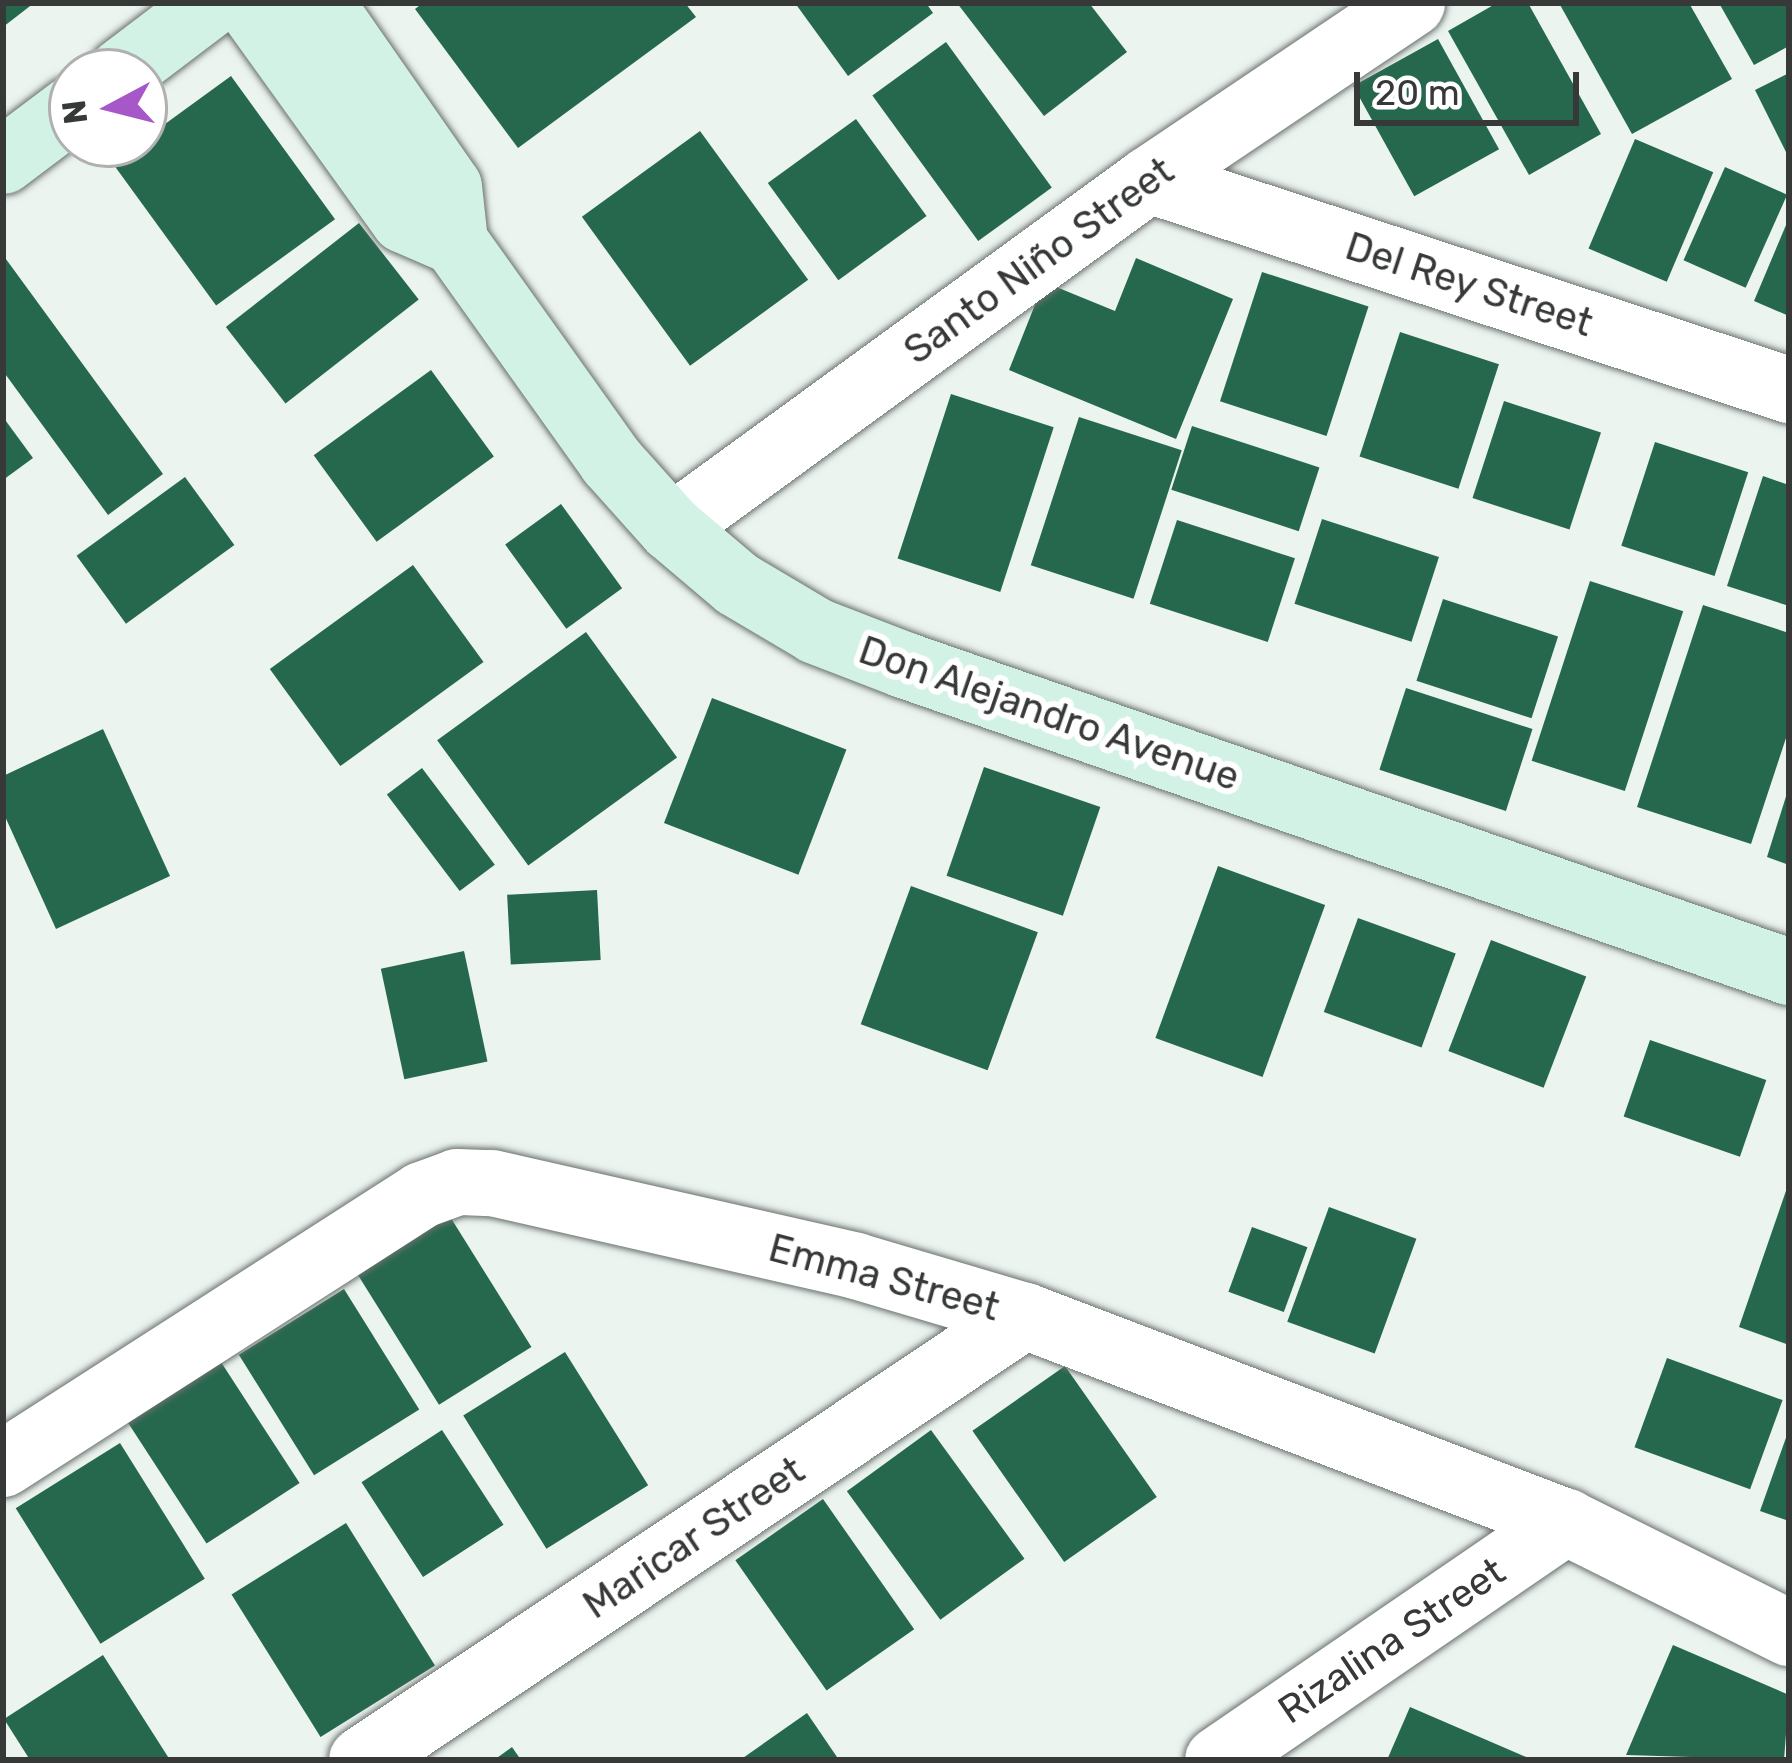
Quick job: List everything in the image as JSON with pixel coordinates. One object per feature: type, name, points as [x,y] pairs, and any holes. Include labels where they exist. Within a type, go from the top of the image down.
[{"type":"street","points":[[153,48],[212,3]]},
{"type":"street","name":"Don Alejandro Avenue","points":[[248,3],[404,220],[455,242]]},
{"type":"street","name":"Don Alejandro Avenue","points":[[321,3],[449,188],[455,242],[611,461],[671,528],[737,584],[860,648],[1789,972]]},
{"type":"street","name":"Santo Niño Street","points":[[671,528],[1149,180],[1412,3]]},
{"type":"street","points":[[3,160],[48,127]]},
{"type":"street","name":"Del Rey Street","points":[[1149,180],[1789,390]]},
{"type":"street","name":"Emma Street","points":[[3,1464],[422,1195],[457,1182],[492,1183],[856,1266],[1025,1316],[1566,1522],[1789,1633]]},
{"type":"street","name":"Maricar Street","points":[[362,1760],[1025,1316]]},
{"type":"street","name":"Rizalina Street","points":[[1218,1760],[1566,1522]]},
{"type":"building","points":[[3,3],[34,3],[3,27]]},
{"type":"building","points":[[423,3],[685,3],[696,17],[518,148],[415,9]]},
{"type":"building","points":[[795,3],[926,3],[933,13],[848,76]]},
{"type":"building","points":[[957,3],[1089,3],[1127,52],[1044,116]]},
{"type":"building","points":[[1497,3],[1528,3],[1601,134],[1529,175],[1448,31]]},
{"type":"building","points":[[1559,3],[1689,3],[1732,79],[1632,134]]},
{"type":"building","points":[[1719,3],[1789,3],[1789,46],[1754,65]]},
{"type":"building","points":[[1438,39],[1499,149],[1414,196],[1353,86]]},
{"type":"building","points":[[946,42],[1052,188],[978,241],[872,95]]},
{"type":"building","points":[[1789,73],[1789,158],[1755,90]]},
{"type":"building","points":[[231,76],[335,219],[216,306],[116,168],[168,168],[168,122]]},
{"type":"building","points":[[856,119],[927,216],[838,280],[768,183]]},
{"type":"building","points":[[700,131],[808,280],[690,366],[582,217]]},
{"type":"building","points":[[1635,139],[1713,172],[1667,282],[1589,249]]},
{"type":"building","points":[[1725,167],[1787,195],[1746,288],[1684,260]]},
{"type":"building","points":[[1789,218],[1789,316],[1754,301]]},
{"type":"building","points":[[359,223],[419,299],[286,403],[226,327]]},
{"type":"building","points":[[3,255],[163,474],[108,515],[3,371]]},
{"type":"building","points":[[1136,258],[1233,299],[1176,439],[1009,370],[1044,282],[1115,311]]},
{"type":"building","points":[[1262,272],[1369,307],[1326,436],[1220,401]]},
{"type":"building","points":[[1400,332],[1499,364],[1458,489],[1360,457]]},
{"type":"building","points":[[431,370],[494,457],[377,542],[314,455]]},
{"type":"building","points":[[951,394],[1054,427],[1000,592],[898,559]]},
{"type":"building","points":[[1504,401],[1601,433],[1569,530],[1472,498]]},
{"type":"building","points":[[3,417],[33,458],[3,480]]},
{"type":"building","points":[[1079,417],[1182,450],[1134,599],[1031,565]]},
{"type":"building","points":[[1192,426],[1319,467],[1299,531],[1171,490]]},
{"type":"building","points":[[1655,442],[1748,472],[1715,576],[1621,546]]},
{"type":"building","points":[[1763,476],[1789,485],[1789,606],[1727,586]]},
{"type":"building","points":[[185,477],[234,545],[126,624],[77,556]]},
{"type":"building","points":[[561,504],[622,588],[566,629],[505,545]]},
{"type":"building","points":[[1322,519],[1439,557],[1411,642],[1294,604]]},
{"type":"building","points":[[1177,520],[1295,558],[1268,642],[1150,604]]},
{"type":"building","points":[[413,565],[484,662],[340,766],[270,669]]},
{"type":"building","points":[[1590,581],[1683,611],[1625,791],[1532,761]]},
{"type":"building","points":[[1443,599],[1558,636],[1532,718],[1416,681]]},
{"type":"building","points":[[1703,605],[1789,633],[1789,729],[1751,844],[1637,807]]},
{"type":"building","points":[[586,632],[677,757],[528,866],[437,740]]},
{"type":"building","points":[[1406,688],[1532,729],[1506,811],[1379,770]]},
{"type":"building","points":[[712,698],[846,750],[798,875],[664,823]]},
{"type":"building","points":[[103,729],[170,876],[56,929],[3,812],[3,776]]},
{"type":"building","points":[[984,767],[1100,807],[1063,916],[947,876]]},
{"type":"building","points":[[422,768],[495,865],[460,891],[387,794]]},
{"type":"building","points":[[1789,790],[1789,865],[1767,857]]},
{"type":"building","points":[[1218,866],[1325,905],[1263,1077],[1155,1038]]},
{"type":"building","points":[[911,886],[1038,932],[988,1070],[861,1024]]},
{"type":"building","points":[[597,890],[601,960],[511,965],[507,895]]},
{"type":"building","points":[[1358,918],[1456,954],[1422,1048],[1324,1012]]},
{"type":"building","points":[[1491,940],[1586,977],[1544,1088],[1448,1051]]},
{"type":"building","points":[[464,951],[487,1062],[404,1079],[381,969]]},
{"type":"building","points":[[1650,1040],[1766,1080],[1740,1157],[1624,1117]]},
{"type":"building","points":[[1789,1185],[1789,1345],[1739,1327]]},
{"type":"building","points":[[444,1207],[531,1347],[439,1405],[352,1265]]},
{"type":"building","points":[[1329,1207],[1416,1239],[1375,1353],[1287,1322]]},
{"type":"building","points":[[1252,1227],[1307,1247],[1284,1312],[1228,1292]]},
{"type":"building","points":[[344,1289],[419,1409],[314,1475],[239,1355]]},
{"type":"building","points":[[565,1352],[648,1485],[546,1549],[463,1416]]},
{"type":"building","points":[[1667,1358],[1783,1400],[1750,1489],[1635,1447]]},
{"type":"building","points":[[219,1359],[300,1483],[207,1544],[126,1419]]},
{"type":"building","points":[[1065,1366],[1157,1497],[1064,1562],[972,1431]]},
{"type":"building","points":[[442,1430],[504,1525],[423,1577],[361,1482]]},
{"type":"building","points":[[931,1430],[1024,1559],[940,1620],[847,1491]]},
{"type":"building","points":[[1789,1432],[1789,1521],[1760,1511]]},
{"type":"building","points":[[120,1443],[205,1579],[100,1644],[16,1508]]},
{"type":"building","points":[[823,1499],[914,1629],[827,1691],[735,1560]]},
{"type":"building","points":[[346,1523],[435,1665],[321,1737],[232,1595]]},
{"type":"building","points":[[1673,1645],[1789,1695],[1784,1760],[1626,1755]]},
{"type":"building","points":[[103,1655],[170,1760],[30,1760],[4,1719]]},
{"type":"building","points":[[1410,1707],[1533,1760],[1387,1760]]},
{"type":"building","points":[[807,1713],[839,1760],[740,1760]]},
{"type":"building","points":[[512,1747],[521,1760],[494,1760]]}]
